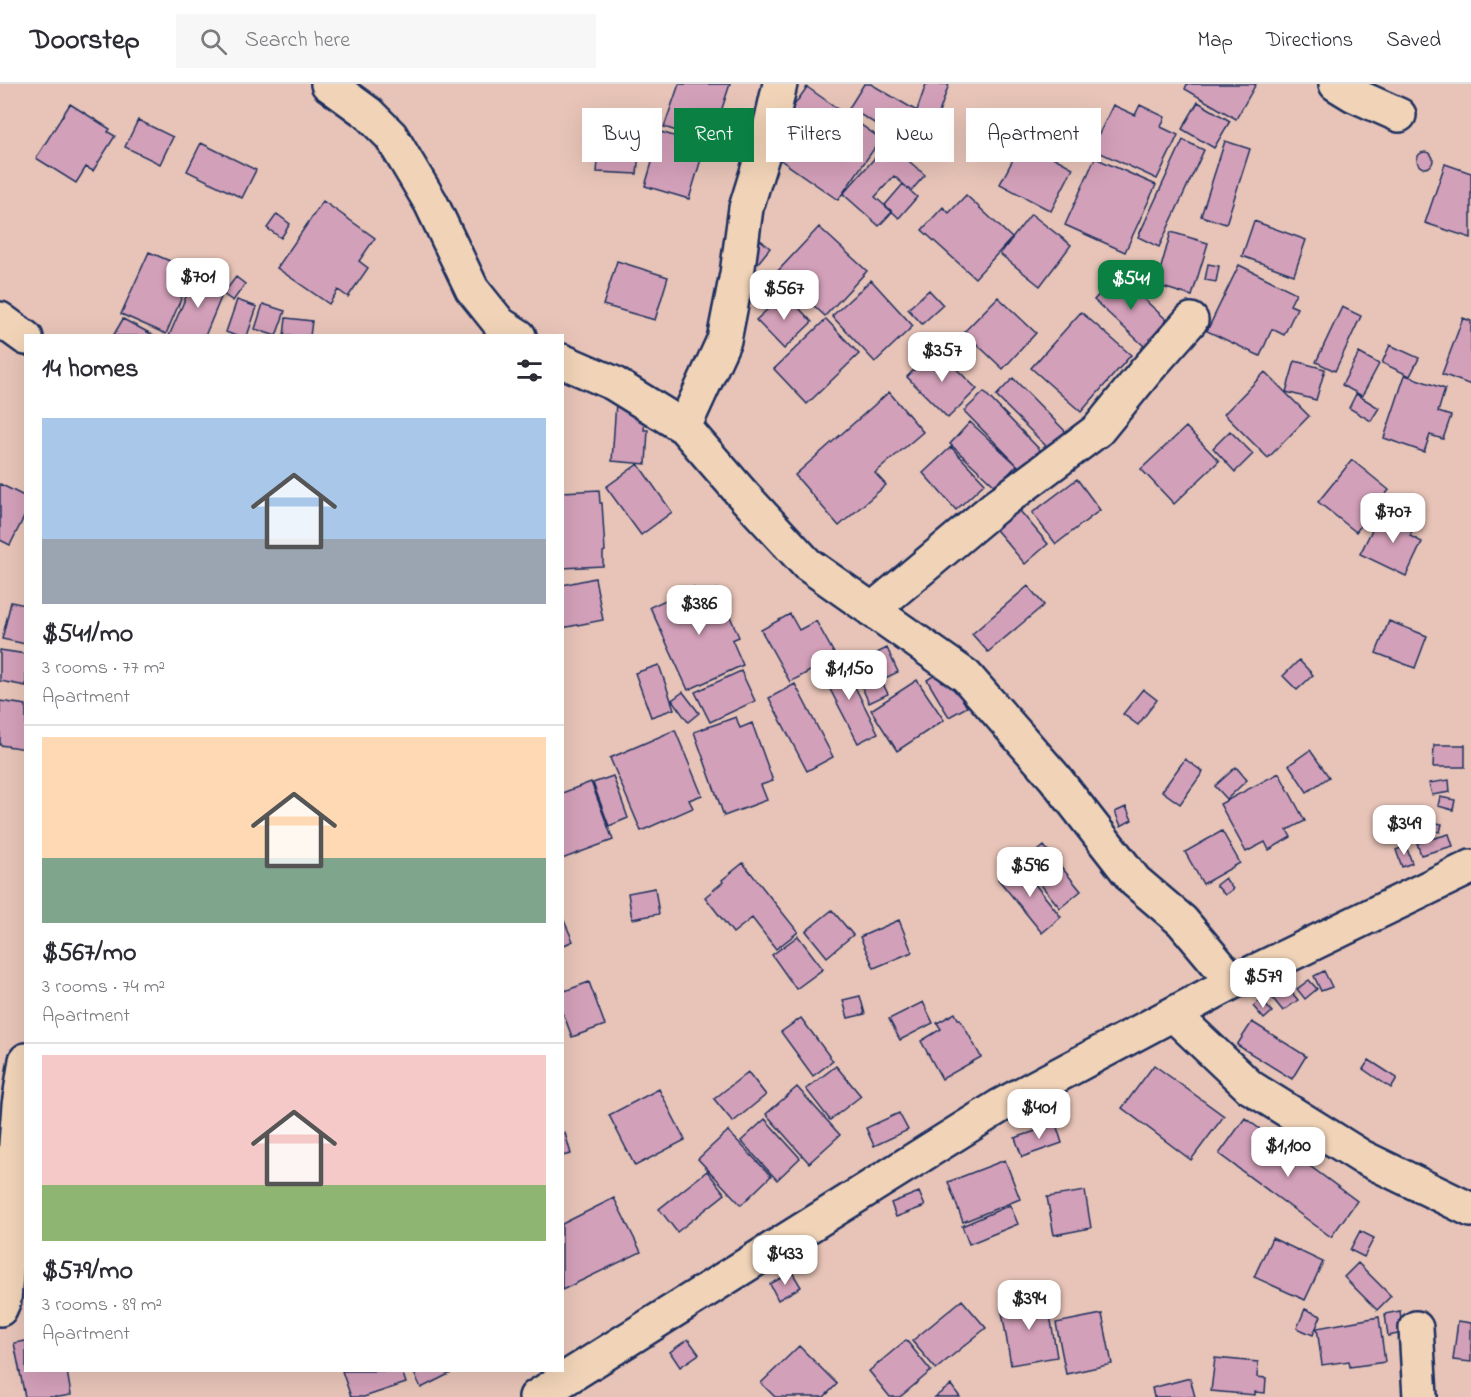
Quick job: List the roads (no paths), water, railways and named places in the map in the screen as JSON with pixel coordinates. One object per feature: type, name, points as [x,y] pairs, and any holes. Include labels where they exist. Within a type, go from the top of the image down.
[{"type":"street","points":[[328,84],[368,113],[391,136],[431,203],[472,289],[500,324],[516,334]]},
{"type":"street","points":[[684,427],[724,340],[737,274],[746,208],[768,137],[780,84]]},
{"type":"street","points":[[1336,84],[1399,116]]},
{"type":"street","points":[[0,319],[24,337]]},
{"type":"street","points":[[872,610],[995,507],[1098,430],[1146,370],[1191,320]]},
{"type":"street","points":[[564,362],[613,383],[684,427],[807,564],[966,676],[1055,778],[1135,881],[1182,921],[1233,982]]},
{"type":"street","points":[[536,1397],[1000,1106],[1233,982],[1471,867]]},
{"type":"street","points":[[1173,1014],[1250,1087],[1362,1157],[1471,1210]]},
{"type":"street","points":[[0,1309],[4,1300],[19,1105],[24,1073]]},
{"type":"street","points":[[1416,1328],[1420,1397]]}]
